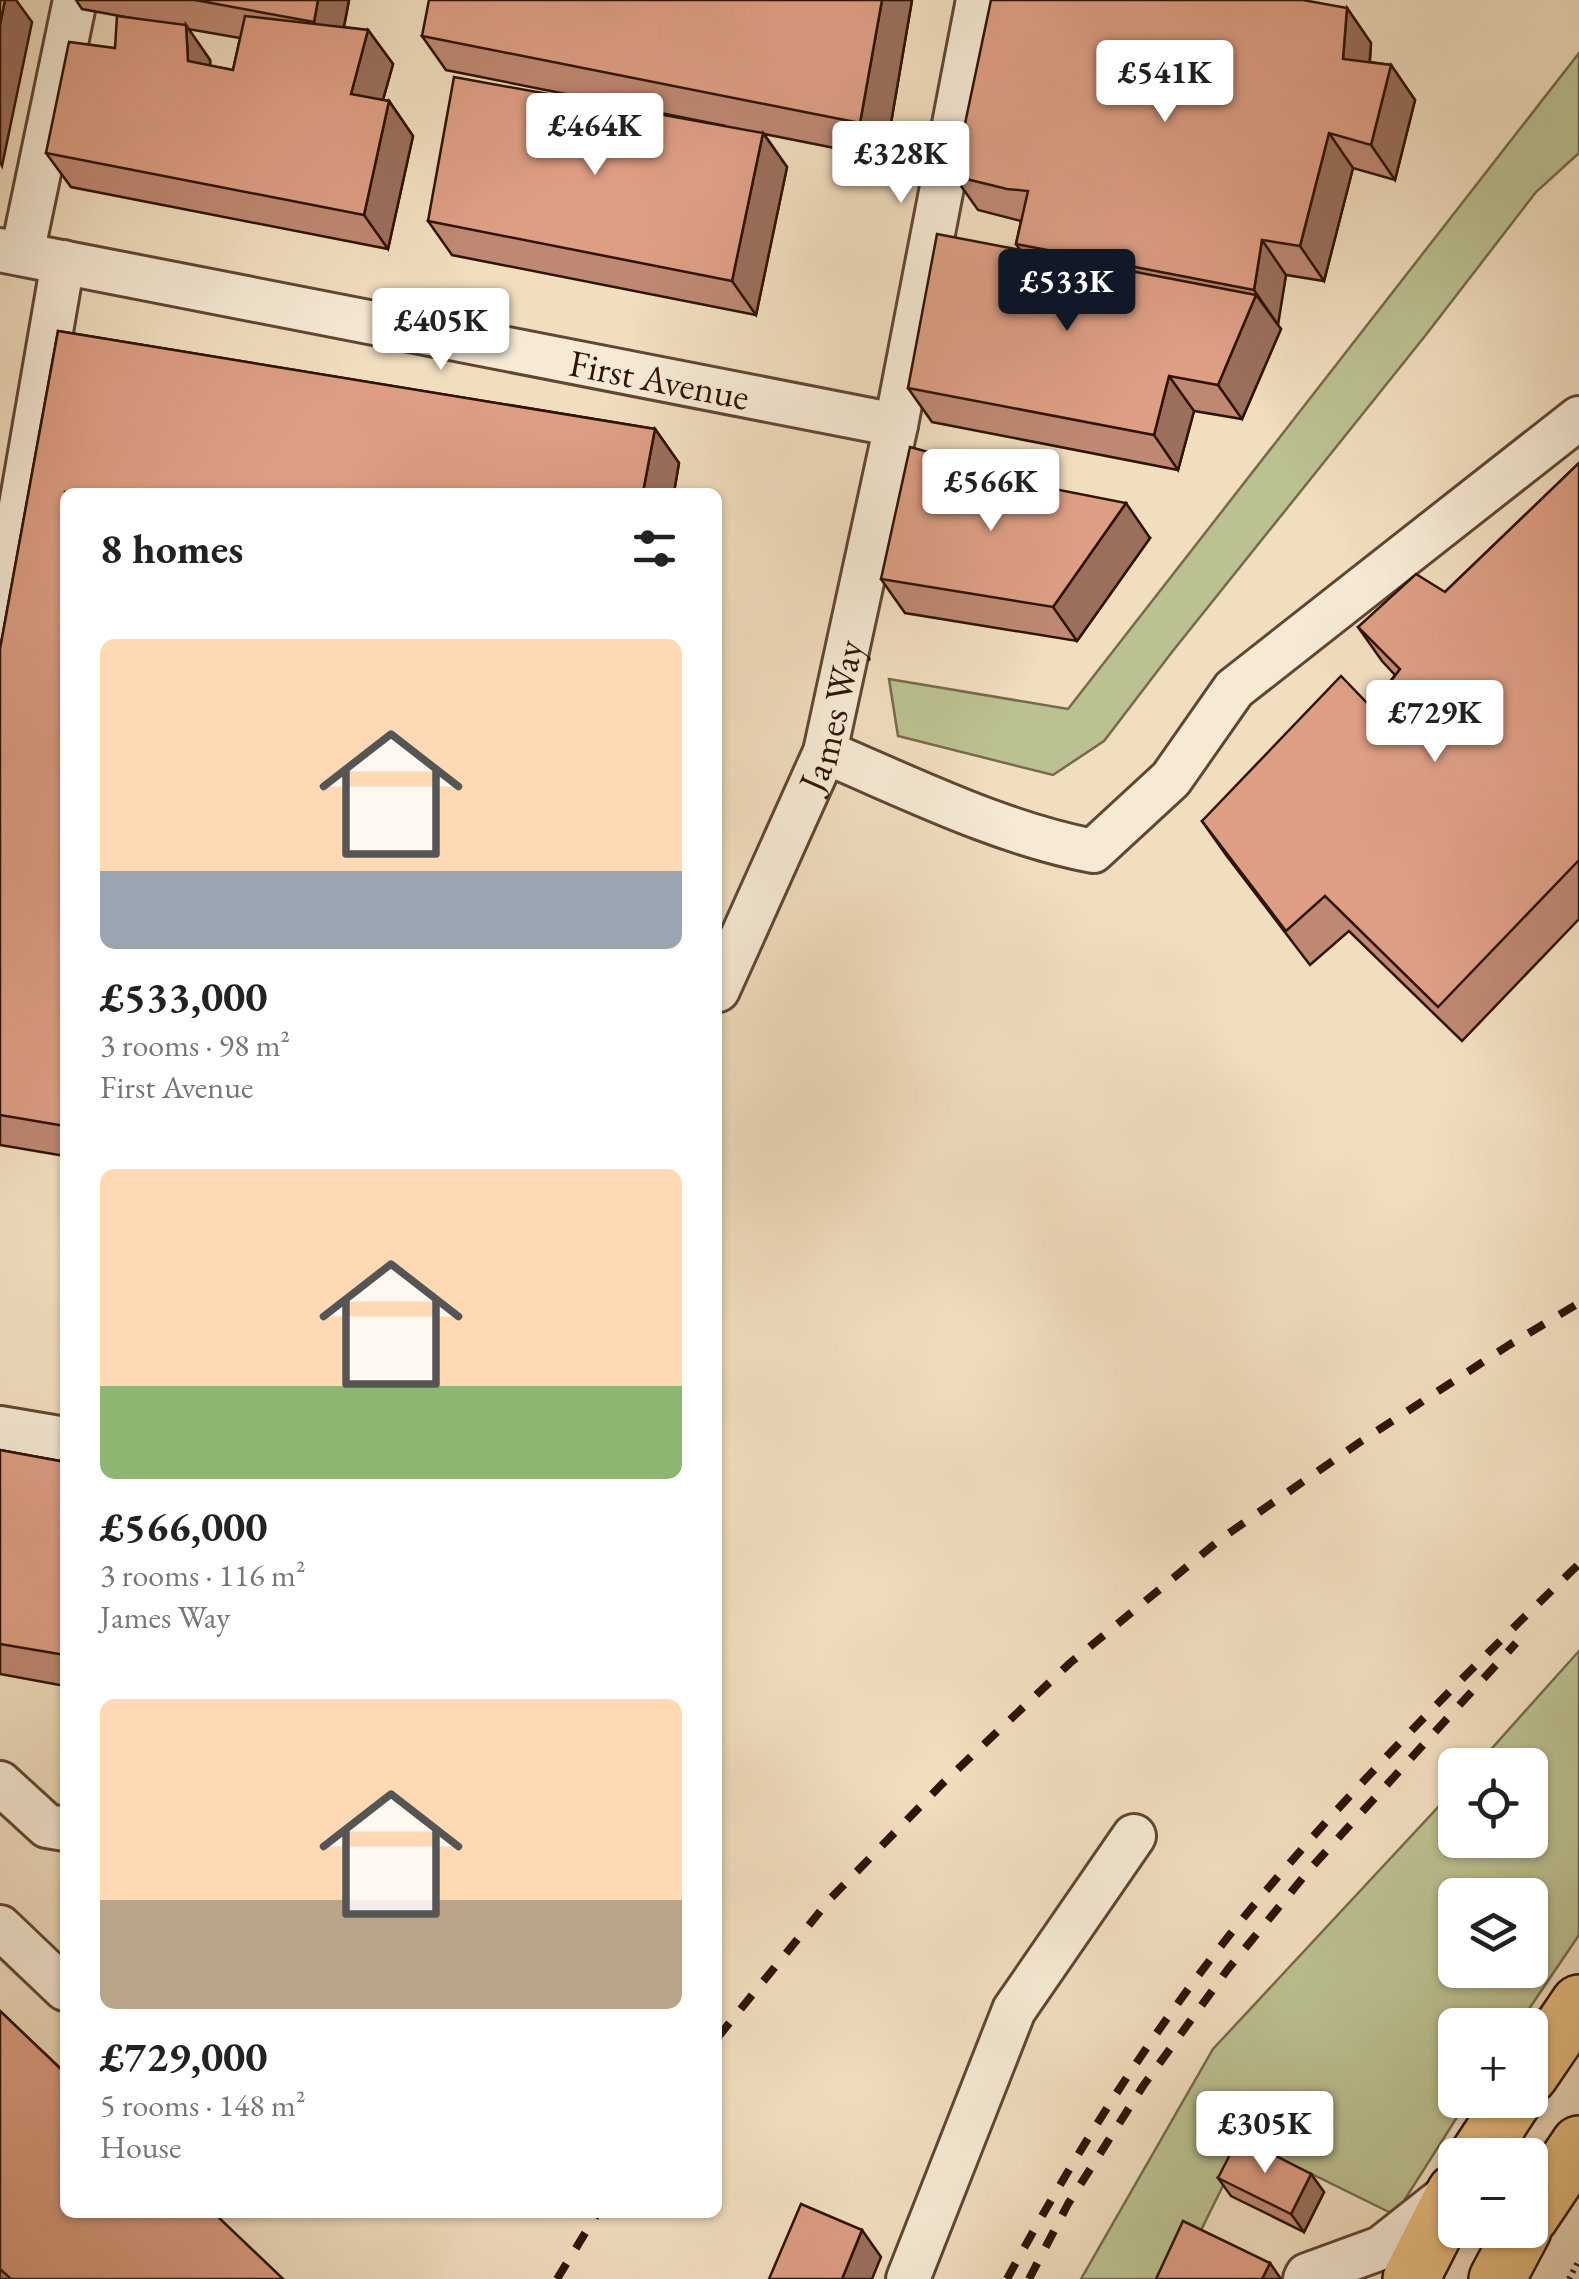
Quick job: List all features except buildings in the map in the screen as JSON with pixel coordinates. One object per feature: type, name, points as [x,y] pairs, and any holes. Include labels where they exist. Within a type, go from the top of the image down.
[{"type":"main road","points":[[1548,2049],[1579,2003]]},
{"type":"main road","points":[[1548,2190],[1579,2144]]},
{"type":"main road","points":[[1411,2279],[1438,2225]]},
{"type":"main road","points":[[1497,2279],[1513,2248]]},
{"type":"street","points":[[0,627],[29,255],[75,0]]},
{"type":"street","points":[[896,425],[978,0]]},
{"type":"street","name":"First Avenue","points":[[29,255],[896,425]]},
{"type":"street","points":[[825,752],[1053,844],[1093,851],[1171,780],[1234,688],[1579,418]]},
{"type":"street","name":"James Way","points":[[722,981],[825,752],[896,425]]},
{"type":"street","points":[[0,1428],[60,1438]]},
{"type":"street","points":[[0,1783],[47,1826],[60,1828]]},
{"type":"street","points":[[908,2279],[1014,2010],[1134,1836]]},
{"type":"street","points":[[0,1928],[60,1984]]},
{"type":"street","points":[[1305,2279],[1306,2275],[1381,2248],[1438,2204]]},
{"type":"path","points":[[1568,2279],[1579,2260]]},
{"type":"green space","points":[[1579,53],[1579,153],[1536,192],[1104,741],[1053,775],[898,736],[889,679],[1068,709]]},
{"type":"green space","points":[[1579,1651],[1579,1935],[1548,1981],[1548,1878],[1438,1878],[1438,1988],[1543,1988],[1530,2008],[1438,2008],[1438,2118],[1457,2118],[1444,2138],[1438,2138],[1438,2147],[1395,2215],[1245,2141],[1177,2279],[1081,2279],[1213,2049],[1438,1807],[1438,1858],[1548,1858],[1548,1748],[1492,1748]]},
{"type":"railway","points":[[722,2032],[831,1898],[942,1784],[1070,1663],[1222,1538],[1360,1442],[1579,1303]]},
{"type":"railway","points":[[1007,2279],[1119,2089],[1214,1954],[1327,1820],[1579,1564]]},
{"type":"railway","points":[[1029,2279],[1068,2204],[1143,2086],[1228,1969],[1310,1869],[1516,1643]]},
{"type":"railway","points":[[557,2279],[594,2218]]}]
